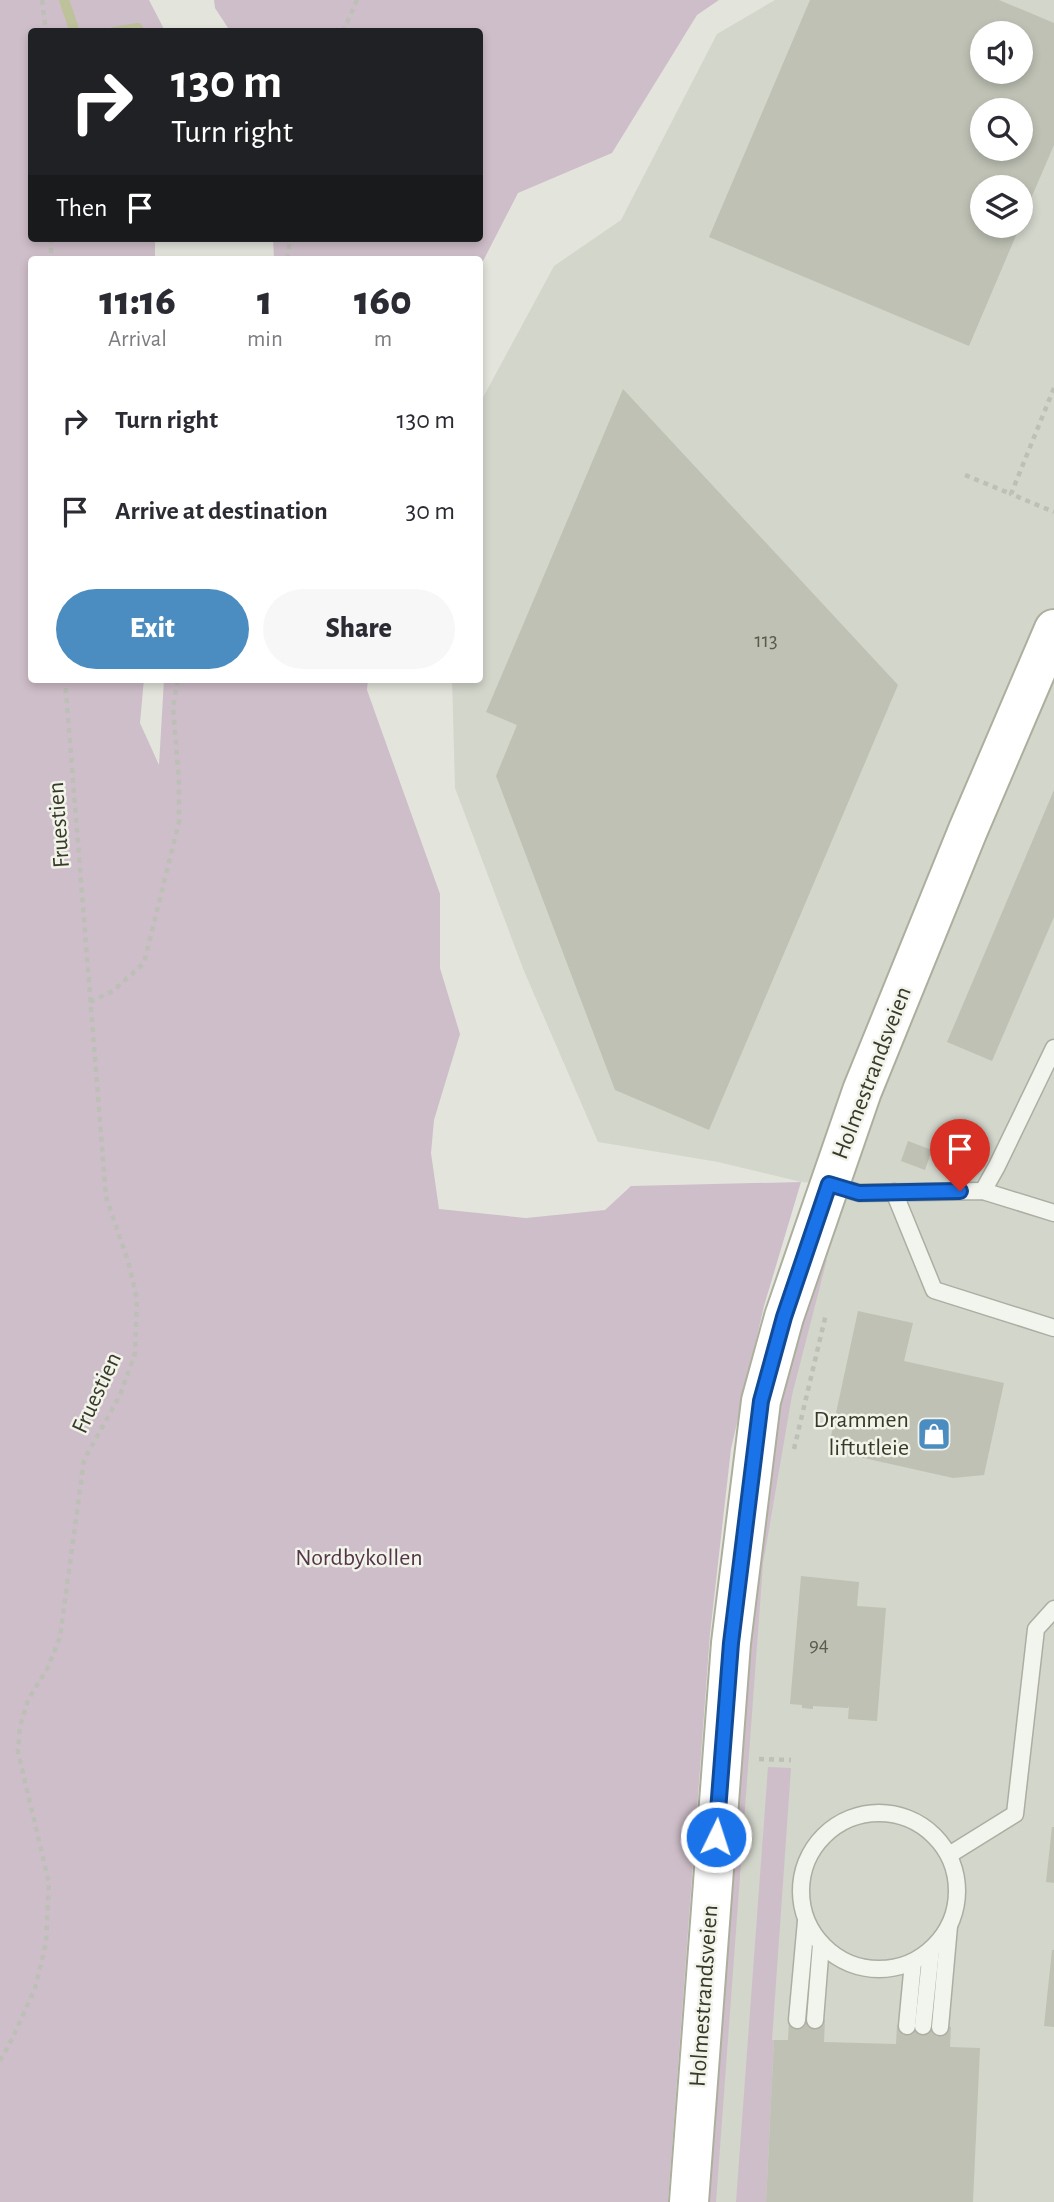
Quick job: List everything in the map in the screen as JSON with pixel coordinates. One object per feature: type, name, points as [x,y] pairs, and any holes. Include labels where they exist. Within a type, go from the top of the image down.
[{"type":"main road","name":"Holmestrandsveien","points":[[689,2202],[731,1643],[761,1401],[784,1317],[862,1091],[968,830],[1054,629]]},
{"type":"lane","points":[[982,1191],[998,1166],[1054,1048]]},
{"type":"lane","points":[[829,1184],[859,1193],[982,1191],[1054,1213]]},
{"type":"lane","points":[[894,1192],[934,1290],[1054,1328]]},
{"type":"lane","points":[[949,1855],[1015,1814],[1036,1629],[1054,1609]]},
{"type":"lane","points":[[797,2020],[806,1921],[800,1894],[803,1867],[816,1843],[836,1824],[861,1814],[888,1812],[914,1821],[934,1835],[949,1855],[957,1878],[957,1903],[949,1926],[940,2027]]},
{"type":"lane","points":[[806,1921],[821,1944],[843,1960],[866,1968],[891,1968],[913,1962],[930,1950],[949,1926]]},
{"type":"lane","points":[[815,2020],[821,1944]]},
{"type":"lane","points":[[913,1962],[915,2026],[930,1950]]},
{"type":"path","points":[[42,0],[46,28]]},
{"type":"path","points":[[344,28],[357,0]]},
{"type":"path","points":[[1011,494],[1054,388]]},
{"type":"path","points":[[965,475],[1054,512]]},
{"type":"path","name":"Fruestien","points":[[0,2061],[35,1988],[46,1943],[49,1883],[18,1752],[20,1726],[28,1700],[48,1667],[60,1637],[84,1460],[120,1395],[135,1354],[137,1299],[128,1261],[106,1198],[65,683]]},
{"type":"path","points":[[90,1002],[113,992],[144,963],[179,822],[173,707],[176,683]]},
{"type":"path","points":[[794,1450],[828,1306]]},
{"type":"path","points":[[758,1773],[760,1745]]},
{"type":"path","points":[[759,1759],[791,1760]]},
{"type":"shaded area","points":[[775,0],[1054,0],[1054,2202],[693,2202],[731,1643],[829,1184],[801,1182],[718,1162],[598,1142],[524,971],[455,788],[452,683],[483,683],[483,397],[554,266],[621,220],[717,34]]},
{"type":"green space","name":"Nordbykollen","points":[[0,0],[149,0],[163,28],[28,28],[28,242],[155,242],[155,256],[28,256],[28,683],[144,683],[140,723],[159,765],[164,683],[368,683],[367,690],[440,894],[440,968],[460,1034],[434,1120],[431,1153],[439,1209],[526,1218],[605,1210],[631,1186],[801,1182],[764,1306],[731,1449],[710,1634],[668,2202],[0,2202]]},
{"type":"green space","points":[[214,0],[719,0],[697,15],[612,153],[518,193],[483,261],[483,256],[274,256],[273,242],[483,242],[483,28],[228,28],[215,8]]},
{"type":"green space","points":[[827,1259],[792,1395],[763,1564],[716,2202],[706,2202],[739,1731],[765,1488],[782,1391],[810,1281]]},
{"type":"green space","points":[[768,1767],[791,1768],[772,2040],[766,2202],[736,2202]]},
{"type":"building","points":[[810,0],[999,0],[1054,23],[1054,145],[1033,194],[1033,175],[970,175],[970,238],[1015,238],[969,346],[709,237]]},
{"type":"building","points":[[623,389],[898,685],[709,1130],[615,1090],[496,776],[517,725],[486,712]]},
{"type":"building","points":[[1054,790],[1054,917],[992,1061],[947,1042]]},
{"type":"building","points":[[908,1141],[932,1150],[925,1170],[901,1161]]},
{"type":"building","points":[[858,1311],[913,1323],[904,1361],[1004,1383],[984,1475],[953,1478],[828,1450]]},
{"type":"building","points":[[801,1576],[859,1582],[857,1606],[886,1608],[877,1721],[848,1719],[849,1706],[813,1706],[813,1709],[790,1704]]},
{"type":"building","points":[[1054,1827],[1054,1883],[1046,1882]]},
{"type":"building","points":[[1054,1950],[1054,2027],[1044,2026]]},
{"type":"building","points":[[789,2019],[825,2020],[824,2042],[896,2044],[897,2025],[951,2027],[950,2047],[980,2048],[973,2202],[766,2202],[774,2040],[788,2040]]},
{"type":"waterway","points":[[64,0],[74,28]]},
{"type":"place","name":"Drammen liftutleie","points":[[934,1434]]},
{"type":"route","points":[[716,1837],[731,1643],[761,1401],[784,1317],[829,1184],[859,1193],[960,1191]]}]
